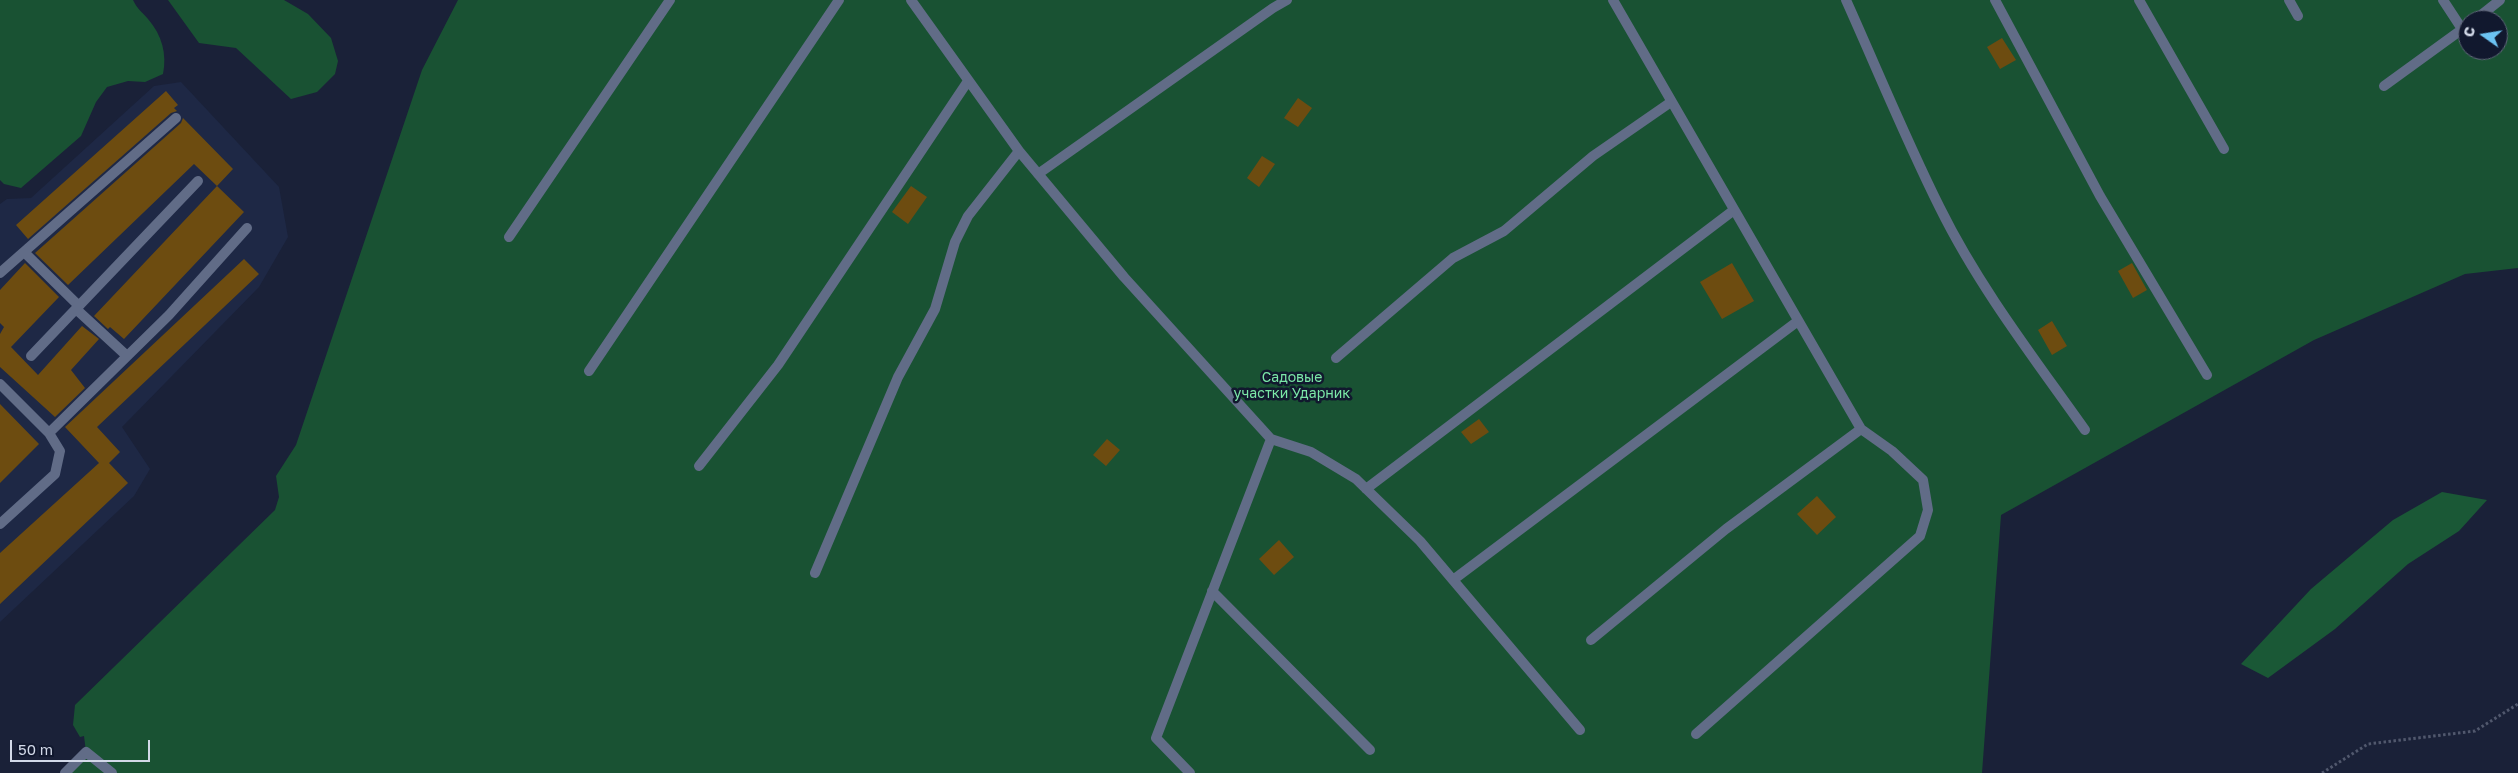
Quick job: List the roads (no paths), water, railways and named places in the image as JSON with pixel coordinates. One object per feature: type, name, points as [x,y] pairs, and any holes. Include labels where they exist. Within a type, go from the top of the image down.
[{"type":"lane","points":[[509,237],[670,0]]},
{"type":"lane","points":[[589,371],[839,0]]},
{"type":"lane","points":[[912,0],[1019,151],[1124,277],[1271,439],[1311,452],[1356,479],[1420,541],[1580,730]]},
{"type":"lane","points":[[1038,174],[1271,4],[1287,0]]},
{"type":"lane","points":[[1613,0],[1861,429],[1892,451],[1923,480],[1928,510],[1920,536],[1696,734]]},
{"type":"lane","points":[[1846,0],[1940,208],[2012,328],[2085,430]]},
{"type":"lane","points":[[1995,0],[2100,196],[2206,375]]},
{"type":"lane","points":[[2139,0],[2224,149]]},
{"type":"lane","points":[[2289,0],[2298,16]]},
{"type":"lane","points":[[2443,0],[2458,18]]},
{"type":"lane","points":[[2488,10],[2500,0]]},
{"type":"lane","points":[[2384,86],[2458,32]]},
{"type":"lane","points":[[699,466],[778,365],[968,81]]},
{"type":"lane","points":[[1336,358],[1453,258],[1504,231],[1593,156],[1671,102]]},
{"type":"lane","points":[[0,273],[176,118]]},
{"type":"lane","points":[[815,573],[898,376],[935,309],[955,242],[968,216],[1019,151]]},
{"type":"lane","points":[[31,356],[198,181]]},
{"type":"lane","points":[[1366,489],[1734,210]]},
{"type":"lane","points":[[49,433],[169,316],[247,228]]},
{"type":"lane","points":[[24,252],[127,356]]},
{"type":"lane","points":[[1453,580],[1798,320]]},
{"type":"lane","points":[[0,384],[49,433],[60,451],[55,474],[0,524]]},
{"type":"lane","points":[[1591,640],[1726,529],[1861,429]]},
{"type":"lane","points":[[1190,773],[1156,738],[1271,439]]},
{"type":"lane","points":[[1212,591],[1370,750]]},
{"type":"lane","points":[[65,773],[86,752],[112,773]]},
{"type":"park label","name":"Садовые участки Ударник","points":[[1292,386]]}]
